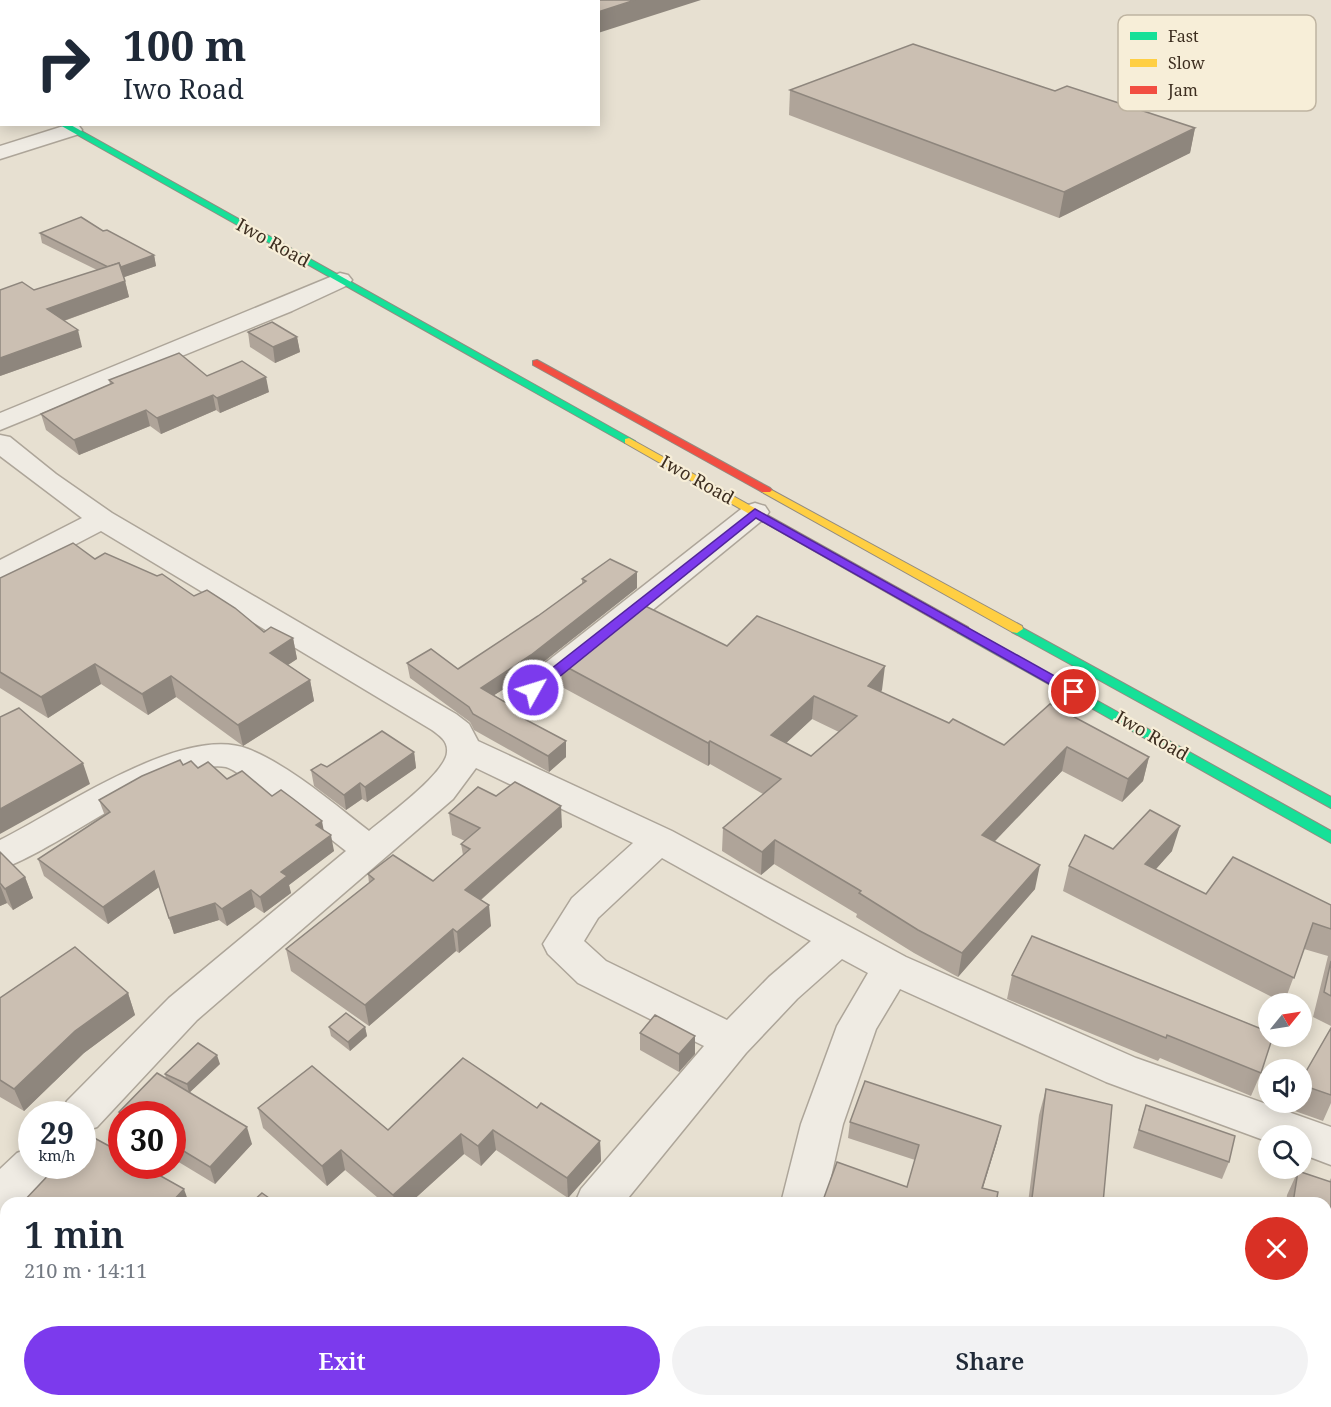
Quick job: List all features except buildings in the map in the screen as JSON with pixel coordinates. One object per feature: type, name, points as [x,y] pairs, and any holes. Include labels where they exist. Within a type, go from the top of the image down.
[{"type":"main road","name":"Iwo Road","points":[[67,127],[1331,838]]},
{"type":"main road","points":[[377,301],[394,294]]},
{"type":"main road","name":"Iwo Road","points":[[527,358],[1331,803]]},
{"type":"street","points":[[0,153],[67,127]]},
{"type":"street","points":[[0,422],[284,306],[340,280]]},
{"type":"street","points":[[0,443],[46,480],[102,519],[444,722],[457,732],[465,749],[463,761],[441,790],[183,1009],[95,1101]]},
{"type":"street","points":[[533,690],[755,512]]},
{"type":"street","points":[[0,572],[102,519]]},
{"type":"street","points":[[465,749],[659,840],[892,968],[1121,1070],[1272,1125]]},
{"type":"street","points":[[0,856],[152,774],[190,758],[207,754],[232,756],[269,776],[371,851]]},
{"type":"street","points":[[659,840],[585,908],[562,944],[592,972],[732,1041]]},
{"type":"street","points":[[602,1197],[732,1041],[783,988],[839,939]]},
{"type":"street","points":[[804,1197],[822,1124],[857,1026],[892,968]]},
{"type":"street","points":[[1312,1139],[1331,1146]]},
{"type":"street","points":[[1,1197],[19,1179]]},
{"type":"traffic: fast","points":[[66,126],[629,441]]},
{"type":"traffic: fast","points":[[1017,629],[1331,803]]},
{"type":"traffic: fast","points":[[963,630],[1331,838]]},
{"type":"traffic: slow","points":[[629,441],[963,630]]},
{"type":"traffic: slow","points":[[766,490],[1017,629]]},
{"type":"traffic: jam","points":[[537,363],[766,490]]},
{"type":"route","points":[[533,690],[755,512],[1074,692]]}]
